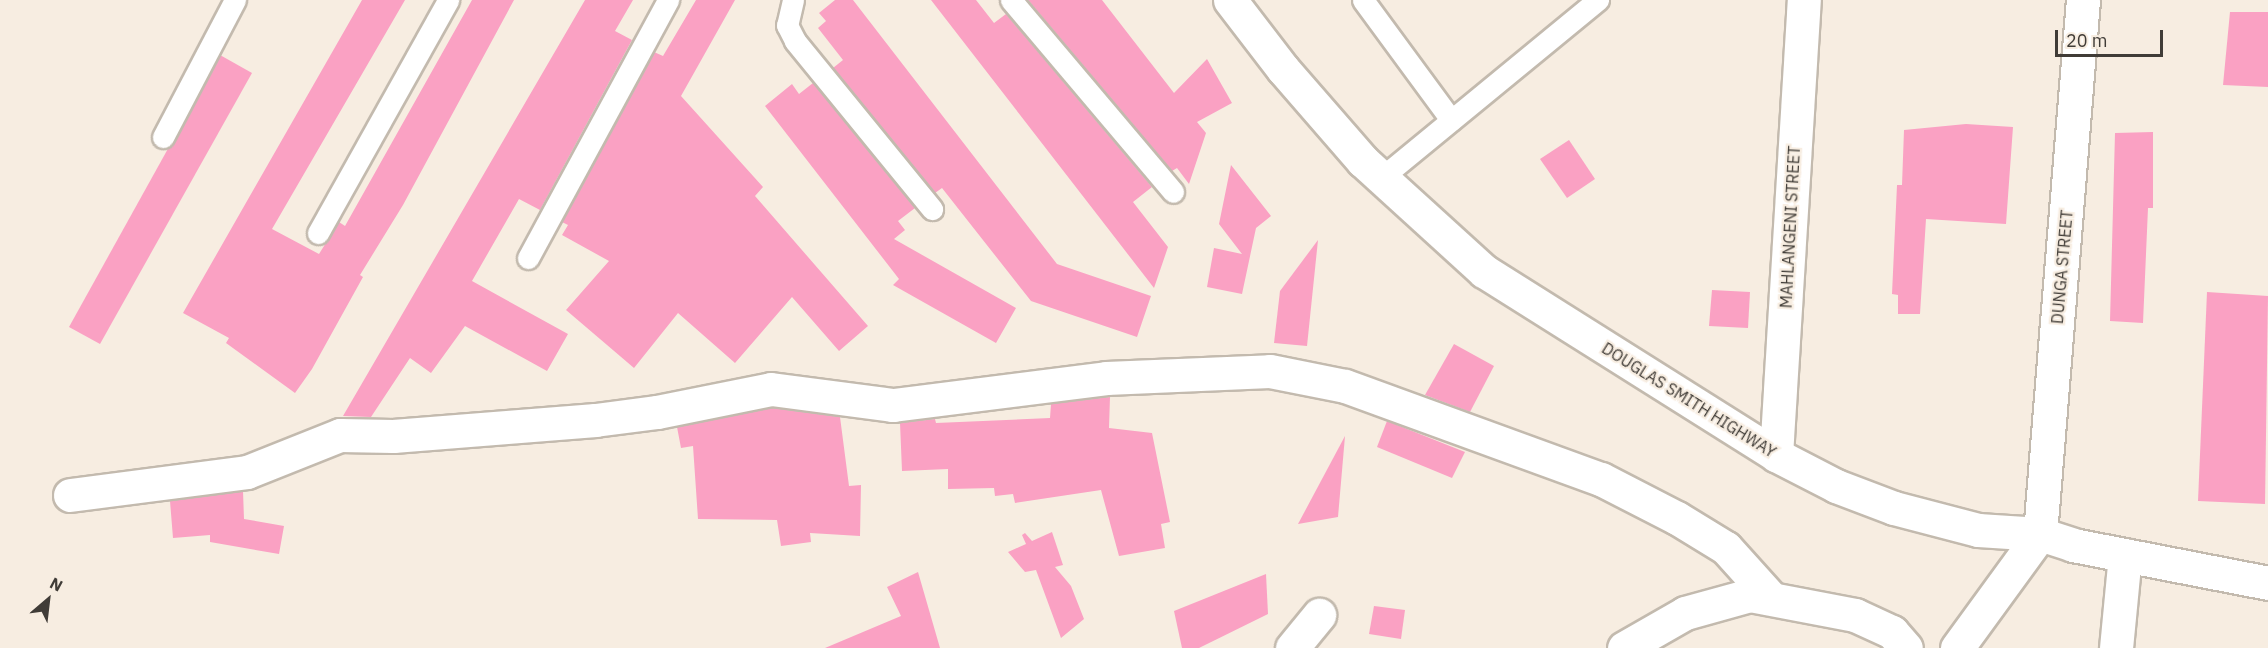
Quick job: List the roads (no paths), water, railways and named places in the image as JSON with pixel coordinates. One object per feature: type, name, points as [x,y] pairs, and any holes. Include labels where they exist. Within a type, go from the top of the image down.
[{"type":"street","name":"DOUGLAS SMITH HIGHWAY","points":[[1230,0],[1283,69],[1381,178],[1484,271],[1776,455],[1836,486],[1894,508],[1978,530],[2040,534],[2073,545],[2268,583]]},
{"type":"street","name":"MAHLANGENI STREET","points":[[1776,455],[1804,0]]},
{"type":"street","name":"DUNGA STREET","points":[[2040,534],[2084,0]]},
{"type":"street","points":[[70,495],[247,472],[340,435],[393,436],[595,420],[657,412],[771,389],[892,405],[1106,378],[1270,371],[1345,386],[1601,479],[1677,518],[1726,548],[1771,598]]},
{"type":"street","points":[[1957,648],[2040,534]]},
{"type":"street","points":[[2116,648],[2125,555]]},
{"type":"street","points":[[1624,648],[1685,613],[1750,595],[1876,622],[1906,648]]},
{"type":"street","points":[[1292,648],[1319,615]]},
{"type":"lane","points":[[163,137],[235,0]]},
{"type":"lane","points":[[318,233],[448,0]]},
{"type":"lane","points":[[528,258],[668,0]]},
{"type":"lane","points":[[793,0],[787,25],[795,41],[932,209]]},
{"type":"lane","points":[[1011,0],[1173,192]]},
{"type":"lane","points":[[1364,0],[1451,120]]},
{"type":"lane","points":[[1381,178],[1598,0]]}]
